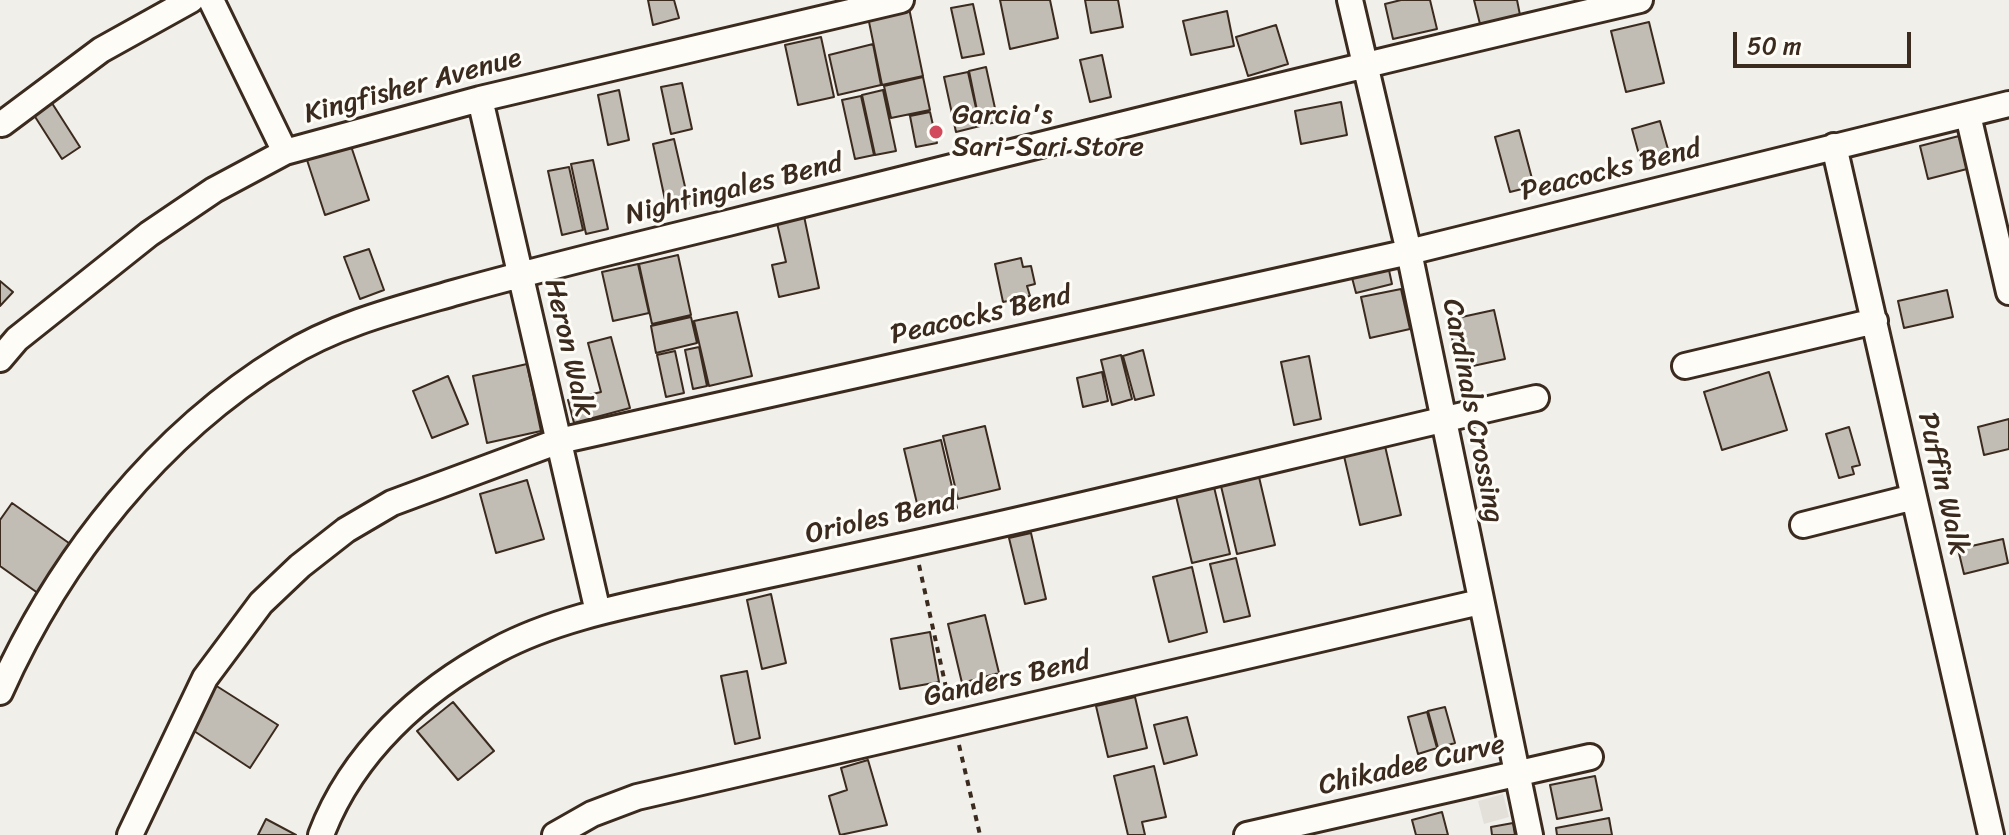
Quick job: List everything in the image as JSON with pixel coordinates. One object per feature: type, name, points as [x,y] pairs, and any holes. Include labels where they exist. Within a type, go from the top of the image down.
[{"type":"street","points":[[2,124],[101,50],[191,0]]},
{"type":"street","points":[[211,0],[285,152]]},
{"type":"street","name":"Kingfisher Avenue","points":[[0,359],[17,339],[149,234],[214,190],[285,152],[480,99],[901,0]]},
{"type":"street","name":"Cardinals Crossing","points":[[1350,0],[1409,252],[1530,835]]},
{"type":"street","name":"Nightingales Bend","points":[[0,692],[49,600],[88,545],[173,439],[226,393],[289,353],[356,321],[520,274],[1364,64],[1640,0]]},
{"type":"street","name":"Heron Walk","points":[[480,99],[598,612]]},
{"type":"street","name":"Peacocks Bend","points":[[130,835],[205,678],[261,603],[300,566],[346,530],[392,503],[559,441],[1409,252],[2009,104]]},
{"type":"street","points":[[1968,115],[2009,292]]},
{"type":"street","name":"Puffin Walk","points":[[1834,146],[1991,835]]},
{"type":"street","points":[[1685,366],[1875,321]]},
{"type":"street","name":"Orioles Bend","points":[[321,835],[360,765],[382,736],[419,702],[458,672],[500,648],[598,612],[914,543],[1536,398]]},
{"type":"street","points":[[1803,525],[1914,497]]},
{"type":"street","name":"Ganders Bend","points":[[555,835],[592,814],[637,797],[1480,602]]},
{"type":"street","name":"Chikadee Curve","points":[[1247,835],[1590,757]]},
{"type":"path","points":[[914,543],[980,835]]},
{"type":"shaded area","points":[[1503,794],[1509,817],[1484,824],[1478,801]]},
{"type":"building","points":[[648,0],[674,0],[679,18],[653,25]]},
{"type":"building","points":[[1000,0],[1050,0],[1058,38],[1010,49]]},
{"type":"building","points":[[1085,0],[1118,0],[1123,27],[1091,33]]},
{"type":"building","points":[[1401,0],[1430,0],[1437,29],[1393,39],[1385,4]]},
{"type":"building","points":[[1474,0],[1517,0],[1520,15],[1480,24]]},
{"type":"building","points":[[973,4],[984,54],[962,58],[951,8]]},
{"type":"building","points":[[909,8],[923,76],[882,85],[868,17]]},
{"type":"building","points":[[1227,11],[1234,46],[1191,55],[1183,21]]},
{"type":"building","points":[[1649,22],[1664,83],[1626,92],[1611,31]]},
{"type":"building","points":[[1276,25],[1288,64],[1248,76],[1236,37]]},
{"type":"building","points":[[821,37],[834,97],[798,105],[785,45]]},
{"type":"building","points":[[873,44],[881,85],[838,95],[829,55]]},
{"type":"building","points":[[1102,55],[1111,97],[1090,102],[1080,60]]},
{"type":"building","points":[[986,67],[998,122],[980,125],[969,71]]},
{"type":"building","points":[[968,72],[980,126],[956,132],[944,77]]},
{"type":"building","points":[[923,77],[930,110],[891,118],[884,86]]},
{"type":"building","points":[[682,83],[692,129],[671,134],[661,87]]},
{"type":"building","points":[[619,90],[629,140],[608,145],[598,95]]},
{"type":"building","points":[[883,90],[896,151],[875,155],[862,95]]},
{"type":"building","points":[[861,96],[874,155],[855,159],[842,100]]},
{"type":"building","points":[[50,100],[80,147],[62,159],[32,112]]},
{"type":"building","points":[[1341,102],[1347,135],[1301,144],[1295,111]]},
{"type":"building","points":[[930,112],[937,143],[916,147],[910,116]]},
{"type":"building","points":[[1660,121],[1671,160],[1643,169],[1632,129]]},
{"type":"building","points":[[1519,130],[1534,186],[1510,192],[1495,137]]},
{"type":"building","points":[[1959,136],[1967,169],[1928,179],[1920,146]]},
{"type":"building","points":[[674,139],[689,204],[667,209],[653,144]]},
{"type":"building","points":[[351,146],[369,200],[325,215],[307,160]]},
{"type":"building","points":[[593,160],[608,229],[586,234],[571,164]]},
{"type":"building","points":[[569,167],[583,230],[562,235],[548,171]]},
{"type":"building","points":[[804,216],[819,288],[779,297],[772,265],[786,262],[777,223]]},
{"type":"building","points":[[369,249],[384,290],[360,299],[344,257]]},
{"type":"building","points":[[678,255],[691,315],[652,324],[639,264]]},
{"type":"building","points":[[1021,258],[1023,267],[1031,266],[1035,284],[1027,286],[1030,296],[1003,302],[995,264]]},
{"type":"building","points":[[1387,261],[1392,284],[1356,293],[1350,270]]},
{"type":"building","points":[[638,264],[649,313],[613,321],[602,272]]},
{"type":"building","points":[[0,281],[13,292],[0,306]]},
{"type":"building","points":[[1401,289],[1410,329],[1370,338],[1361,297]]},
{"type":"building","points":[[1947,290],[1953,317],[1904,328],[1898,301]]},
{"type":"building","points":[[1494,310],[1505,359],[1459,369],[1448,320]]},
{"type":"building","points":[[737,312],[752,376],[709,386],[694,321]]},
{"type":"building","points":[[691,317],[697,343],[656,353],[651,326]]},
{"type":"building","points":[[611,337],[630,408],[574,423],[568,400],[601,392],[588,343]]},
{"type":"building","points":[[699,347],[707,386],[693,389],[685,350]]},
{"type":"building","points":[[1143,350],[1154,395],[1135,400],[1123,356]]},
{"type":"building","points":[[675,351],[684,393],[666,397],[657,355]]},
{"type":"building","points":[[1121,355],[1132,399],[1112,405],[1101,360]]},
{"type":"building","points":[[1309,356],[1321,419],[1294,425],[1281,362]]},
{"type":"building","points":[[527,364],[541,431],[487,443],[473,376]]},
{"type":"building","points":[[1102,372],[1108,401],[1083,407],[1077,378]]},
{"type":"building","points":[[1769,372],[1787,430],[1722,450],[1704,392]]},
{"type":"building","points":[[448,376],[468,424],[432,438],[413,391]]},
{"type":"building","points":[[2009,419],[2009,449],[1984,455],[1978,427]]},
{"type":"building","points":[[985,426],[1000,489],[958,499],[943,436]]},
{"type":"building","points":[[1849,427],[1860,465],[1852,467],[1854,474],[1839,478],[1826,434]]},
{"type":"building","points":[[941,440],[957,508],[920,516],[904,449]]},
{"type":"building","points":[[1385,446],[1401,515],[1360,525],[1344,456]]},
{"type":"building","points":[[1259,477],[1275,545],[1237,554],[1221,486]]},
{"type":"building","points":[[527,480],[544,539],[496,553],[480,494]]},
{"type":"building","points":[[1214,487],[1230,554],[1192,563],[1176,496]]},
{"type":"building","points":[[12,503],[76,548],[42,596],[0,566],[0,520]]},
{"type":"building","points":[[1031,533],[1046,599],[1025,604],[1009,538]]},
{"type":"building","points":[[2003,539],[2008,563],[1964,574],[1958,549]]},
{"type":"building","points":[[1236,558],[1250,616],[1224,622],[1210,564]]},
{"type":"building","points":[[1192,567],[1207,632],[1169,642],[1153,577]]},
{"type":"building","points":[[771,594],[786,663],[762,669],[747,600]]},
{"type":"building","points":[[985,615],[999,673],[962,683],[948,624]]},
{"type":"building","points":[[930,632],[939,682],[900,689],[891,639]]},
{"type":"building","points":[[747,671],[760,738],[735,744],[721,676]]},
{"type":"building","points":[[215,685],[278,725],[250,768],[188,727]]},
{"type":"building","points":[[1135,697],[1147,748],[1108,757],[1096,706]]},
{"type":"building","points":[[453,702],[494,751],[458,780],[417,731]]},
{"type":"building","points":[[1445,707],[1455,743],[1438,748],[1428,711]]},
{"type":"building","points":[[1427,712],[1437,748],[1418,754],[1408,717]]},
{"type":"building","points":[[1187,717],[1197,755],[1164,764],[1154,725]]},
{"type":"building","points":[[868,760],[887,825],[840,835],[829,796],[847,790],[841,768]]},
{"type":"building","points":[[1154,766],[1166,817],[1142,822],[1145,835],[1128,835],[1114,776]]},
{"type":"building","points":[[1595,776],[1602,810],[1557,819],[1550,785]]},
{"type":"building","points":[[1442,812],[1448,835],[1416,835],[1412,820]]},
{"type":"building","points":[[1609,818],[1612,835],[1557,835],[1556,828]]},
{"type":"building","points":[[266,819],[296,835],[258,835]]},
{"type":"building","points":[[1513,823],[1515,835],[1492,835],[1491,827]]},
{"type":"place","name":"Garcia's Sari-Sari Store","points":[[936,132]]}]
